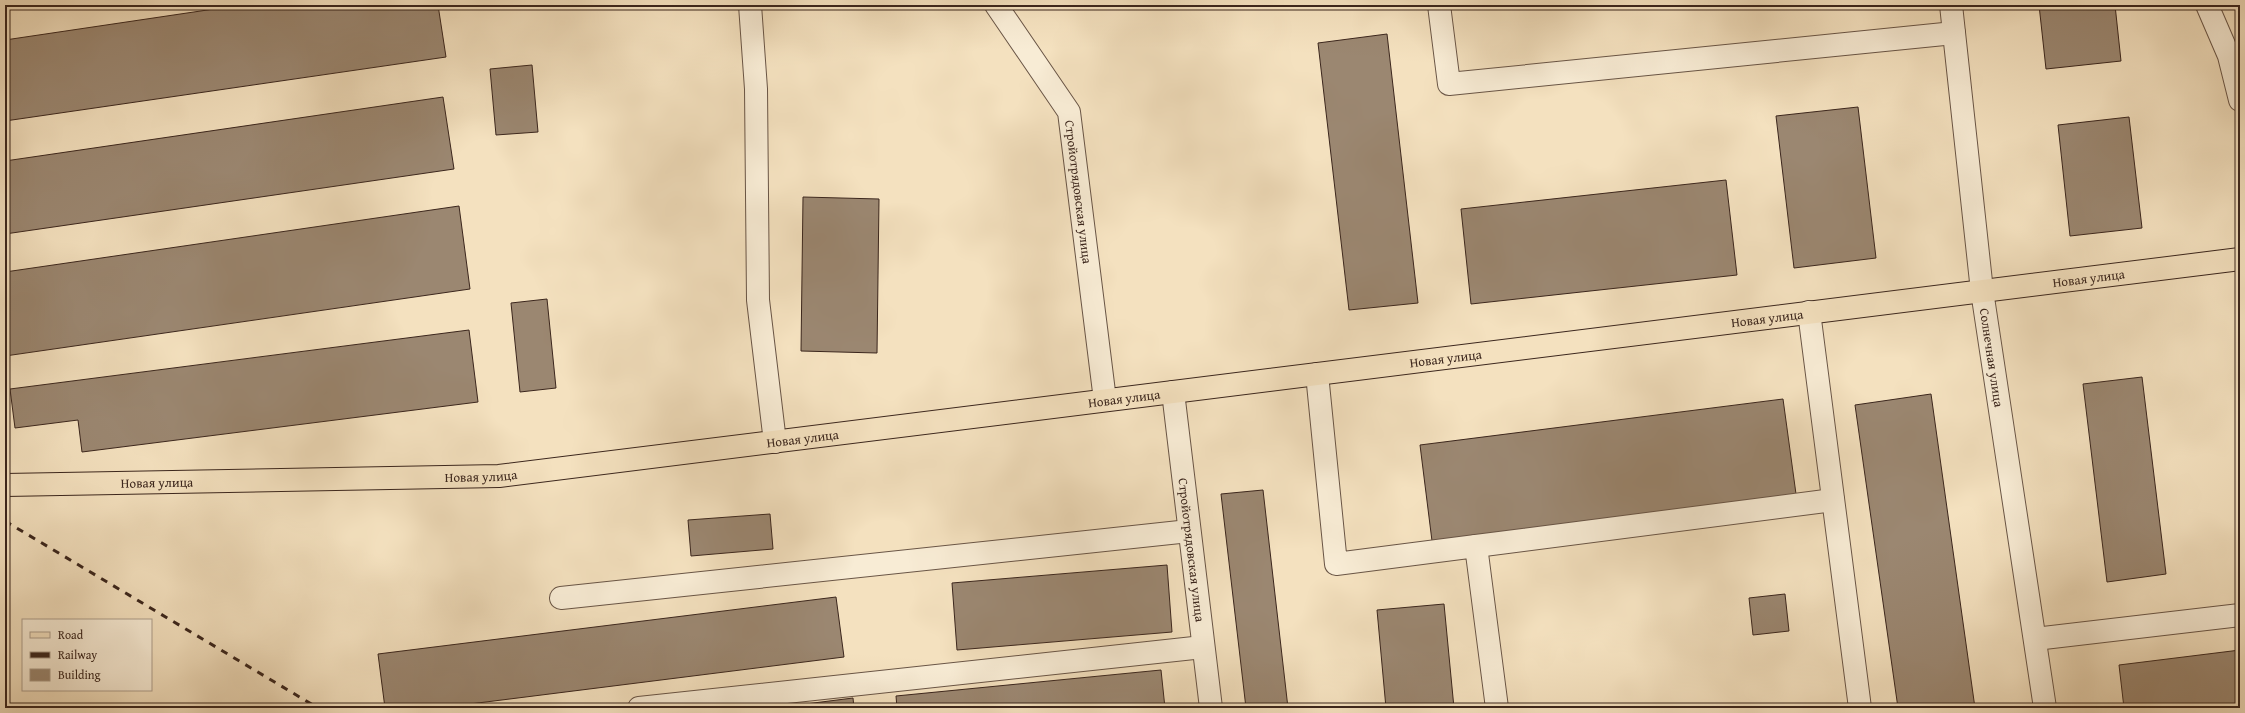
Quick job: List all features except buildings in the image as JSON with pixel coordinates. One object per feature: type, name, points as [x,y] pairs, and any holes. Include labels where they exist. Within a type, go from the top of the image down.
[{"type":"main road","name":"Новая улица","points":[[5,486],[499,476],[2240,259]]},
{"type":"street","points":[[750,5],[756,88],[758,300],[775,442]]},
{"type":"street","name":"Стройотрядовская улица","points":[[996,5],[1069,112],[1105,400]]},
{"type":"street","points":[[1439,5],[1449,84],[1954,33]]},
{"type":"street","name":"Солнечная улица","points":[[1951,5],[1982,291],[2045,708]]},
{"type":"street","points":[[2207,5],[2229,56],[2240,100]]},
{"type":"street","points":[[1809,312],[1860,708]]},
{"type":"street","points":[[1317,374],[1336,564],[1833,500]]},
{"type":"street","name":"Стройотрядовская улица","points":[[1172,392],[1211,708]]},
{"type":"street","points":[[561,598],[1189,531]]},
{"type":"street","points":[[1476,546],[1497,708]]},
{"type":"street","points":[[2035,639],[2240,614]]},
{"type":"street","points":[[639,708],[1203,647]]},
{"type":"railway","points":[[5,521],[318,708]]}]
